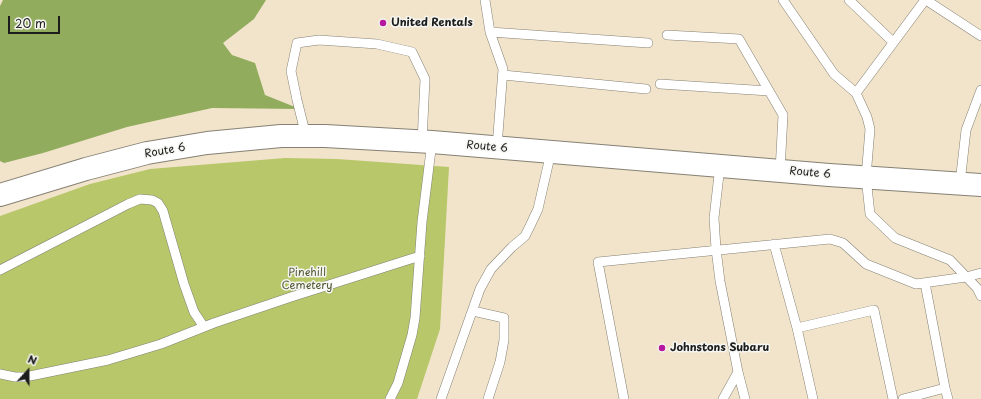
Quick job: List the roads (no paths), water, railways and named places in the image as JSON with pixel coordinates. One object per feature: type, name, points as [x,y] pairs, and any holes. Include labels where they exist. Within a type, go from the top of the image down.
[{"type":"main road","name":"Route 6","points":[[0,195],[86,169],[147,153],[207,143],[281,136],[325,136],[427,142],[780,171],[970,184]]},
{"type":"lane","points":[[485,0],[490,32],[503,69],[497,147]]},
{"type":"lane","points":[[783,0],[834,74],[856,92],[867,117],[870,129],[866,177],[870,214],[895,238],[950,260],[977,288],[981,296]]},
{"type":"lane","points":[[849,0],[893,42]]},
{"type":"lane","points":[[856,92],[926,0],[981,36]]},
{"type":"lane","points":[[490,32],[648,43]]},
{"type":"lane","points":[[667,35],[739,39],[783,115],[780,171]]},
{"type":"lane","points":[[306,136],[291,71],[296,43],[319,40],[376,44],[412,52],[425,79],[427,142],[420,256],[415,318],[412,335],[398,382],[390,399]]},
{"type":"lane","points":[[503,75],[646,89]]},
{"type":"lane","points":[[660,84],[769,91]]},
{"type":"lane","points":[[970,184],[966,130],[981,90]]},
{"type":"lane","points":[[441,399],[480,289],[491,270],[512,247],[525,236],[538,209],[551,152]]},
{"type":"lane","points":[[720,166],[714,218],[716,249],[720,281],[738,372],[745,399]]},
{"type":"lane","points":[[0,270],[128,204],[140,199],[152,200],[158,203],[163,211],[189,298],[194,312],[204,327]]},
{"type":"lane","points":[[624,399],[598,262],[716,249],[743,248],[830,239],[843,243],[866,264],[916,284],[966,277],[981,272]]},
{"type":"lane","points":[[774,244],[797,328],[813,399]]},
{"type":"lane","points":[[0,374],[25,377],[108,360],[160,344],[204,327],[292,297],[420,256]]},
{"type":"lane","points":[[925,283],[948,399]]},
{"type":"lane","points":[[797,328],[874,310],[893,399]]},
{"type":"lane","points":[[473,311],[504,318],[504,340],[500,362],[488,399]]},
{"type":"lane","points":[[723,399],[738,372]]},
{"type":"lane","points":[[903,399],[945,388]]},
{"type":"place","name":"United Rentals","points":[[383,23]]},
{"type":"place","name":"Johnstons Subaru","points":[[662,348]]},
{"type":"park label","name":"Pinehill Cemetery","points":[[307,279]]}]
